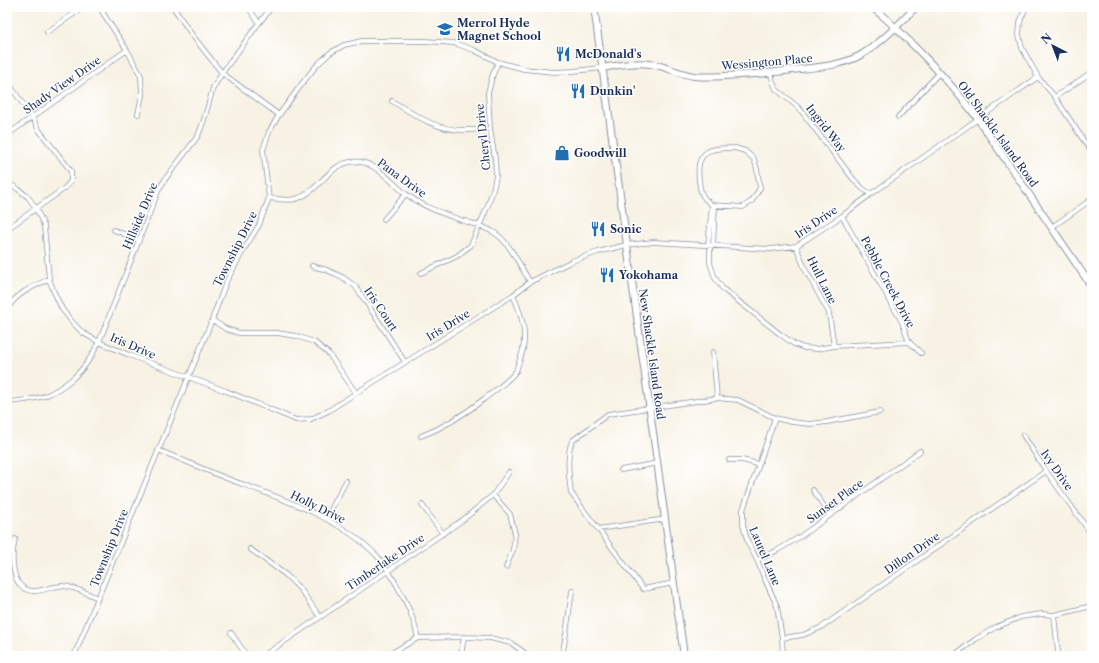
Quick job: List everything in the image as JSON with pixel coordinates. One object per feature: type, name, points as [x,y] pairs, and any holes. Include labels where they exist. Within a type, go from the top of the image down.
[{"type":"street","points":[[47,32],[84,7]]},
{"type":"street","points":[[99,7],[127,50],[141,76],[142,95],[138,114]]},
{"type":"street","points":[[172,7],[222,73],[279,115]]},
{"type":"street","points":[[248,7],[259,23]]},
{"type":"street","name":"Hillside Drive","points":[[7,402],[30,400],[47,395],[76,375],[89,361],[99,342],[159,189],[198,136],[213,88],[222,73],[272,7]]},
{"type":"street","name":"New Shackle Island Road","points":[[594,7],[684,655]]},
{"type":"street","name":"Old Shackle Island Road","points":[[871,7],[896,28],[940,72],[964,99],[1092,287]]},
{"type":"street","name":"Wessington Place","points":[[602,68],[622,64],[643,63],[656,65],[681,74],[710,77],[771,73],[825,67],[861,55],[896,28],[916,7]]},
{"type":"street","points":[[1026,7],[1020,22],[1019,35],[1022,48],[1038,77],[1055,97],[1092,153]]},
{"type":"street","name":"Township Drive","points":[[74,656],[212,320],[226,282],[259,225],[269,198],[263,150],[268,132],[317,65],[330,53],[344,45],[362,41],[398,40],[454,44],[474,50],[498,62],[522,69],[554,72],[602,68]]},
{"type":"street","name":"Shady View Drive","points":[[7,135],[127,50]]},
{"type":"street","name":"Cheryl Drive","points":[[421,273],[457,256],[471,245],[488,208],[496,176],[490,129],[488,93],[498,62]]},
{"type":"street","points":[[898,117],[940,72]]},
{"type":"street","points":[[1055,97],[1092,72]]},
{"type":"street","name":"Ingrid Way","points":[[771,73],[776,88],[799,108],[854,180],[871,194]]},
{"type":"street","name":"Iris Drive","points":[[7,182],[28,197],[36,208],[44,226],[49,279],[62,309],[83,333],[99,342],[150,363],[296,420],[311,419],[328,412],[513,295],[530,282],[572,261],[598,252],[626,245],[654,242],[771,249],[796,246],[842,216],[978,118],[1038,77]]},
{"type":"street","points":[[7,81],[32,117],[39,130],[71,171],[71,181],[65,188],[7,228]]},
{"type":"street","points":[[392,101],[437,126],[464,130],[490,129]]},
{"type":"street","points":[[713,206],[744,207],[757,195],[760,188],[758,169],[754,159],[745,151],[735,148],[713,150],[708,152],[699,163],[698,170],[701,192],[713,206],[710,263],[715,278],[723,289],[794,344],[804,348],[817,349],[834,346],[909,342]]},
{"type":"street","name":"Pana Drive","points":[[269,198],[282,200],[296,199],[308,193],[327,174],[337,167],[351,162],[362,163],[373,167],[386,176],[406,194],[420,203],[495,233],[508,246],[530,282]]},
{"type":"street","points":[[384,219],[406,194]]},
{"type":"street","points":[[1052,227],[1092,200]]},
{"type":"street","name":"Pebble Creek Drive","points":[[842,216],[902,322],[909,342],[921,353]]},
{"type":"street","points":[[114,230],[139,240]]},
{"type":"street","name":"Hull Lane","points":[[796,246],[805,269],[829,313],[834,346]]},
{"type":"street","name":"Iris Court","points":[[312,266],[327,270],[342,277],[354,286],[405,362]]},
{"type":"street","points":[[7,309],[12,301],[26,290],[49,279]]},
{"type":"street","points":[[421,436],[459,418],[500,387],[516,371],[522,354],[524,330],[520,311],[513,295]]},
{"type":"street","points":[[212,320],[226,329],[239,333],[278,333],[296,336],[314,342],[329,354],[356,393]]},
{"type":"street","points":[[714,352],[717,398]]},
{"type":"street","points":[[674,584],[643,589],[571,493],[569,478],[570,447],[572,441],[608,414],[717,398],[738,400],[775,418],[810,424],[880,412]]},
{"type":"street","name":"Laurel Lane","points":[[775,418],[743,510],[743,525],[748,543],[777,606],[783,656]]},
{"type":"street","name":"Ivy Drive","points":[[1022,435],[1092,535]]},
{"type":"street","name":"Holly Drive","points":[[158,450],[230,480],[265,492],[326,519],[348,532],[378,557],[388,571],[404,598],[412,616],[418,638]]},
{"type":"street","name":"Sunset Place","points":[[757,560],[778,550],[801,536],[920,451]]},
{"type":"street","points":[[729,460],[742,460],[758,464]]},
{"type":"street","points":[[621,470],[658,463]]},
{"type":"street","name":"Dillon Drive","points":[[782,638],[803,635],[822,627],[1046,471]]},
{"type":"street","name":"Timberlake Drive","points":[[263,656],[464,519],[493,495],[510,472]]},
{"type":"street","points":[[326,519],[346,482]]},
{"type":"street","points":[[813,490],[830,515]]},
{"type":"street","points":[[493,495],[510,514],[515,534],[513,550],[506,567]]},
{"type":"street","points":[[422,505],[442,534]]},
{"type":"street","points":[[598,529],[666,519]]},
{"type":"street","points":[[14,539],[12,550],[15,577],[23,588],[35,592],[60,586],[71,587],[98,598]]},
{"type":"street","points":[[250,549],[286,575],[311,602],[320,617]]},
{"type":"street","points":[[562,656],[572,592]]},
{"type":"street","points":[[953,656],[996,626],[1021,617],[1054,614],[1092,606]]},
{"type":"street","points":[[1054,614],[1058,656]]},
{"type":"street","points":[[231,633],[247,656]]},
{"type":"street","points":[[461,656],[464,637]]},
{"type":"street","points":[[386,656],[418,638],[464,637],[490,638],[511,643],[529,656]]},
{"type":"street","points":[[677,656],[684,655]]},
{"type":"place","name":"Merrol Hyde Magnet School","points":[[445,29]]},
{"type":"place","name":"McDonald's","points":[[563,54]]},
{"type":"place","name":"Dunkin'","points":[[578,91]]},
{"type":"place","name":"Goodwill","points":[[562,153]]},
{"type":"place","name":"Sonic","points":[[598,229]]},
{"type":"place","name":"Yokohama","points":[[607,275]]}]
